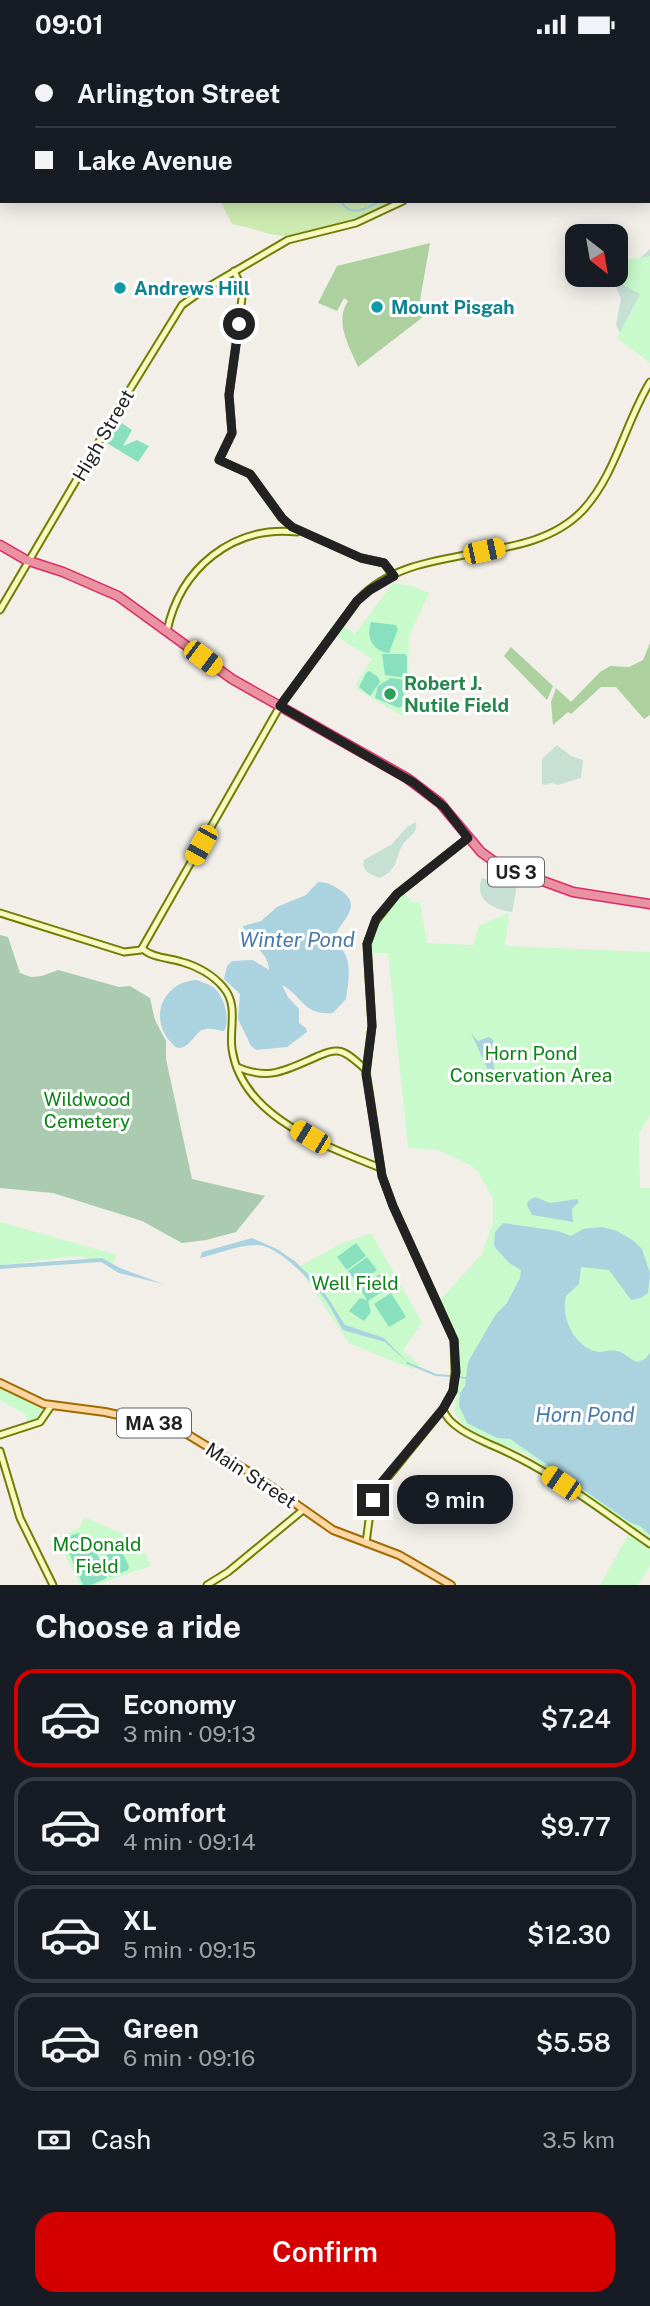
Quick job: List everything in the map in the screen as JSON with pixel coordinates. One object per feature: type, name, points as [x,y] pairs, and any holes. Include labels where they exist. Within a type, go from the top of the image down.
[{"type":"highway","name":"US 3","points":[[0,545],[29,561],[51,567],[118,596],[232,679],[414,783],[444,807],[484,855],[499,865],[596,902],[650,910]]},
{"type":"highway","name":"US 3","points":[[573,893],[650,904]]},
{"type":"main road","name":"Main Street","points":[[0,1383],[51,1406],[106,1412],[182,1431],[256,1476],[334,1531],[405,1558],[450,1585]]},
{"type":"street","points":[[394,576],[384,563],[361,558],[300,532],[282,518],[250,474],[219,460],[232,433],[229,395],[243,298],[234,271],[288,240],[327,232],[367,219],[399,203]]},
{"type":"street","name":"High Street","points":[[0,610],[179,310],[190,299],[234,271]]},
{"type":"street","points":[[0,913],[124,952],[136,952],[142,948],[280,706],[357,601],[394,576],[435,560],[536,539],[572,520],[590,501],[606,475],[650,382]]},
{"type":"street","points":[[167,631],[190,577],[211,555],[255,536],[286,531],[300,532]]},
{"type":"street","points":[[366,1543],[371,1505],[378,1488],[443,1409],[455,1386],[454,1343],[385,1188],[380,1168],[366,1070],[372,1026],[366,956],[373,926],[385,908],[401,890],[468,838]]},
{"type":"street","points":[[142,948],[150,954],[199,968],[225,989],[233,1008],[231,1041],[237,1067],[252,1096],[276,1117],[318,1142],[380,1168]]},
{"type":"street","points":[[237,1067],[258,1074],[277,1073],[327,1052],[338,1051],[366,1070]]},
{"type":"street","points":[[0,1435],[40,1422],[51,1406]]},
{"type":"street","points":[[443,1409],[451,1420],[473,1436],[528,1461],[650,1544]]},
{"type":"street","points":[[0,1451],[20,1518],[53,1585]]},
{"type":"street","points":[[206,1585],[229,1572],[303,1510]]},
{"type":"green space","points":[[221,203],[391,203],[340,225],[299,235],[272,234],[232,224]]},
{"type":"green space","name":"Mount Pisgah","points":[[430,243],[420,300],[436,307],[358,367],[343,326],[342,317],[348,301],[344,298],[337,311],[318,303],[337,266]]},
{"type":"green space","points":[[650,249],[650,349],[622,335],[616,324],[621,299],[616,287],[628,287],[628,262],[640,258]]},
{"type":"green space","points":[[650,256],[650,363],[617,338],[640,294],[627,287],[628,260]]},
{"type":"green space","points":[[120,422],[132,430],[123,446],[137,440],[149,446],[138,462],[107,443]]},
{"type":"green space","points":[[393,583],[412,586],[429,593],[409,636],[403,716],[358,690],[356,684],[372,659],[335,635],[342,625],[355,634]]},
{"type":"green space","points":[[371,622],[396,625],[398,629],[389,653],[378,649],[372,642],[369,633]]},
{"type":"green space","points":[[650,643],[650,715],[644,719],[616,687],[601,687],[571,714],[568,712],[553,725],[551,702],[556,688],[571,702],[600,672],[610,666],[629,667],[643,660]]},
{"type":"green space","points":[[511,647],[553,686],[547,700],[504,656]]},
{"type":"green space","points":[[382,654],[405,654],[407,678],[385,675]]},
{"type":"green space","points":[[369,671],[378,677],[380,682],[370,696],[359,687]]},
{"type":"green space","name":"Robert J. Nutile Field","points":[[391,678],[406,680],[402,706],[399,708],[375,698],[378,686]]},
{"type":"green space","points":[[557,745],[571,756],[583,760],[581,778],[558,785],[542,784],[542,759]]},
{"type":"green space","points":[[416,822],[416,830],[404,842],[390,872],[379,878],[367,872],[363,865],[364,860],[392,844],[407,827]]},
{"type":"green space","points":[[482,878],[506,885],[518,880],[512,912],[498,909],[486,902],[480,892]]},
{"type":"green space","name":"Horn Pond Conservation Area","points":[[403,892],[412,902],[420,902],[427,943],[473,945],[480,925],[509,913],[505,946],[650,952],[650,1115],[639,1134],[640,1188],[650,1188],[650,1540],[528,1455],[477,1434],[461,1423],[454,1411],[459,1382],[456,1334],[440,1300],[482,1254],[493,1223],[493,1199],[478,1171],[470,1165],[438,1150],[408,1148],[388,953],[369,953],[376,927]]},
{"type":"green space","name":"Wildwood Cemetery","points":[[0,935],[8,937],[20,973],[31,977],[58,970],[119,987],[130,986],[150,998],[155,1020],[166,1041],[166,1059],[192,1179],[265,1196],[236,1232],[182,1243],[142,1221],[53,1193],[0,1188]]},
{"type":"green space","points":[[0,1222],[117,1255],[112,1264],[77,1256],[0,1265]]},
{"type":"green space","name":"Well Field","points":[[371,1233],[422,1322],[403,1350],[420,1365],[412,1369],[349,1343],[298,1267],[340,1244]]},
{"type":"green space","points":[[356,1243],[366,1256],[347,1270],[337,1257]]},
{"type":"green space","points":[[367,1257],[377,1270],[358,1284],[348,1271]]},
{"type":"green space","points":[[380,1274],[388,1288],[368,1301],[371,1312],[364,1321],[349,1311],[360,1298],[367,1300],[359,1287]]},
{"type":"green space","points":[[391,1293],[406,1317],[389,1327],[374,1304]]},
{"type":"green space","points":[[0,1387],[43,1407],[45,1410],[39,1421],[29,1425],[25,1414],[0,1400]]},
{"type":"green space","name":"McDonald Field","points":[[84,1517],[142,1542],[141,1553],[145,1553],[151,1566],[95,1585],[80,1585],[57,1539],[80,1527]]},
{"type":"green space","points":[[79,1533],[84,1538],[82,1544],[91,1541],[102,1565],[105,1556],[115,1551],[123,1554],[129,1566],[128,1570],[110,1577],[105,1571],[107,1578],[91,1585],[83,1585],[68,1551],[77,1547],[69,1536]]},
{"type":"green space","points":[[629,1533],[650,1547],[650,1565],[638,1585],[600,1585]]},
{"type":"water","name":"Winter Pond","points":[[318,882],[335,887],[347,896],[350,902],[351,908],[333,939],[344,952],[348,963],[346,999],[333,1013],[323,1013],[309,1008],[282,985],[299,1009],[299,1023],[307,1032],[287,1047],[256,1050],[251,1046],[238,1019],[240,994],[224,979],[227,966],[232,961],[253,960],[269,970],[265,957],[248,938],[243,926],[261,921],[277,907],[306,895]]},
{"type":"water","points":[[197,980],[214,988],[221,996],[226,1011],[226,1027],[224,1031],[202,1030],[184,1047],[176,1047],[163,1029],[161,1009],[169,992],[186,982]]},
{"type":"water","points":[[471,1033],[478,1041],[489,1037],[493,1040],[494,1070],[488,1070]]},
{"type":"water","points":[[535,1197],[550,1203],[577,1199],[579,1202],[572,1209],[573,1222],[532,1215],[527,1205],[528,1201]]},
{"type":"water","name":"Horn Pond","points":[[503,1223],[558,1231],[571,1236],[583,1229],[602,1227],[617,1231],[642,1249],[650,1273],[648,1293],[631,1300],[609,1270],[581,1267],[579,1284],[566,1296],[565,1314],[577,1339],[591,1350],[613,1350],[637,1362],[650,1353],[650,1535],[510,1439],[497,1438],[467,1423],[459,1406],[468,1362],[496,1314],[507,1303],[520,1278],[521,1270],[509,1263],[494,1246],[495,1232]]},
{"type":"water","points":[[252,1238],[277,1249],[296,1262],[321,1287],[345,1325],[384,1338],[409,1364],[385,1342],[343,1330],[314,1286],[296,1267],[276,1252],[266,1247],[250,1245],[200,1258],[202,1252]]},
{"type":"water","points":[[102,1258],[120,1268],[163,1284],[119,1273],[101,1262],[0,1269],[0,1265]]},
{"type":"waterway","points":[[343,203],[352,210],[366,208]]},
{"type":"waterway","points":[[369,207],[376,203]]},
{"type":"waterway","points":[[407,1363],[436,1375],[451,1376]]},
{"type":"waterway","points":[[459,1377],[465,1378]]},
{"type":"place","name":"Andrews Hill","points":[[120,288]]},
{"type":"place","name":"Mount Pisgah","points":[[377,307]]},
{"type":"place","name":"Robert J. Nutile Field","points":[[390,694]]},
{"type":"route","points":[[239,324],[228,407],[232,433],[219,460],[250,474],[282,518],[292,527],[361,558],[384,563],[394,576],[361,596],[280,706],[414,783],[444,807],[468,838],[397,894],[376,919],[367,944],[372,1026],[366,1074],[382,1176],[454,1340],[456,1372],[455,1386],[443,1409],[382,1482],[373,1500]]}]
